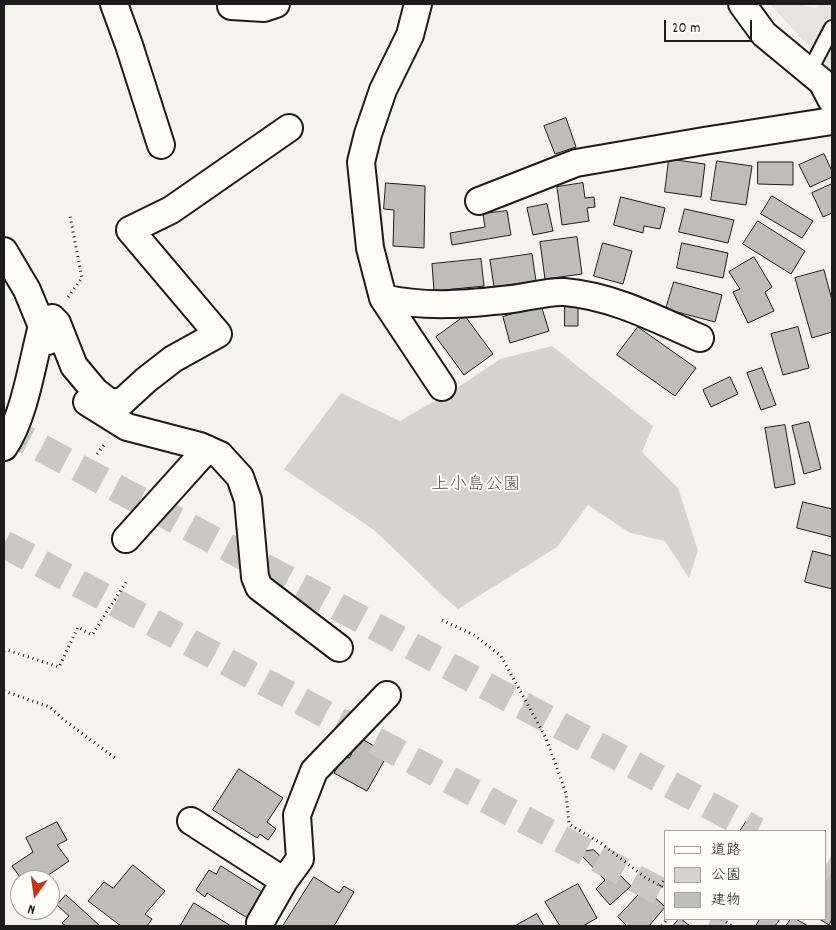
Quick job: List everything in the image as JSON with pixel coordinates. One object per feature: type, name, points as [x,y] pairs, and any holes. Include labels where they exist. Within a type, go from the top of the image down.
[{"type":"street","points":[[114,4],[161,145]]},
{"type":"street","points":[[231,6],[264,8],[276,4]]},
{"type":"street","points":[[418,4],[410,35],[383,90],[361,162],[370,248],[384,298],[442,388]]},
{"type":"street","points":[[742,4],[764,34],[822,82],[832,101]]},
{"type":"street","points":[[479,201],[576,163],[704,140],[832,121]]},
{"type":"street","points":[[47,322],[57,323],[74,366],[95,391],[109,402],[122,402],[173,359],[218,334],[130,230],[171,210],[289,128]]},
{"type":"street","points":[[4,251],[47,322],[68,383],[86,402],[127,427],[171,437],[200,446],[220,455],[240,477],[248,500],[255,577],[259,587],[339,648]]},
{"type":"street","points":[[384,298],[403,303],[455,305],[563,292],[623,304],[700,338]]},
{"type":"street","points":[[4,447],[13,434],[47,322]]},
{"type":"street","points":[[126,539],[207,449]]},
{"type":"street","points":[[261,926],[260,923],[284,880],[300,859],[297,815],[314,770],[387,695]]},
{"type":"street","points":[[191,821],[284,880]]},
{"type":"lane","points":[[810,72],[832,28]]},
{"type":"path","points":[[47,322],[82,278],[70,216]]},
{"type":"path","points":[[4,651],[7,650],[59,667],[78,627],[92,635],[126,582]]},
{"type":"path","points":[[442,620],[474,635],[501,656],[546,738],[566,793],[570,824],[602,844],[646,878],[664,888]]},
{"type":"path","points":[[4,691],[50,707],[64,720],[115,758]]},
{"type":"path","points":[[660,886],[664,880]]},
{"type":"shaded area","points":[[770,4],[798,4],[815,8],[819,4],[832,4],[832,72]]},
{"type":"green space","name":"上小島公園","points":[[552,346],[653,426],[642,452],[678,488],[698,551],[689,578],[665,541],[630,533],[588,505],[557,547],[458,609],[374,530],[284,469],[341,393],[400,421],[457,388],[500,359]]},
{"type":"building","points":[[566,118],[576,147],[555,154],[544,126]]},
{"type":"building","points":[[824,154],[832,171],[832,177],[810,187],[799,165]]},
{"type":"building","points":[[669,159],[705,164],[701,197],[665,192]]},
{"type":"building","points":[[717,161],[752,166],[746,205],[711,200]]},
{"type":"building","points":[[758,162],[793,162],[793,185],[758,184]]},
{"type":"building","points":[[386,183],[425,186],[424,248],[393,246],[394,210],[384,209]]},
{"type":"building","points":[[583,183],[585,198],[594,197],[595,207],[587,208],[589,221],[562,225],[557,187]]},
{"type":"building","points":[[832,184],[832,213],[823,217],[812,193]]},
{"type":"building","points":[[772,196],[813,221],[802,238],[761,214]]},
{"type":"building","points":[[621,197],[665,208],[660,229],[644,226],[643,233],[614,225]]},
{"type":"building","points":[[547,204],[553,231],[533,235],[527,208]]},
{"type":"building","points":[[685,209],[734,220],[728,243],[679,232]]},
{"type":"building","points":[[507,211],[511,235],[452,245],[450,233],[485,227],[483,214]]},
{"type":"building","points":[[758,221],[805,251],[791,274],[743,244]]},
{"type":"building","points":[[577,237],[582,274],[545,279],[540,242]]},
{"type":"building","points":[[603,243],[632,251],[623,284],[594,276]]},
{"type":"building","points":[[682,243],[728,253],[723,278],[677,268]]},
{"type":"building","points":[[532,254],[536,281],[494,287],[490,260]]},
{"type":"building","points":[[754,257],[772,287],[765,292],[774,311],[748,323],[733,292],[740,289],[729,272]]},
{"type":"building","points":[[481,259],[484,286],[434,291],[432,264]]},
{"type":"building","points":[[824,270],[832,300],[832,332],[812,338],[795,278]]},
{"type":"building","points":[[674,282],[722,295],[715,322],[666,309]]},
{"type":"building","points":[[541,305],[549,331],[510,343],[503,317]]},
{"type":"building","points":[[565,306],[578,306],[578,326],[565,326]]},
{"type":"building","points":[[465,316],[493,354],[464,375],[436,337]]},
{"type":"building","points":[[638,327],[696,368],[675,396],[617,355]]},
{"type":"building","points":[[798,327],[809,368],[783,375],[771,334]]},
{"type":"building","points":[[762,368],[776,405],[761,410],[747,373]]},
{"type":"building","points":[[730,377],[738,394],[711,407],[703,390]]},
{"type":"building","points":[[809,422],[821,469],[804,474],[792,426]]},
{"type":"building","points":[[785,425],[795,484],[775,488],[765,428]]},
{"type":"building","points":[[803,502],[832,509],[832,537],[797,528]]},
{"type":"building","points":[[813,551],[832,556],[832,589],[805,582]]},
{"type":"building","points":[[360,738],[388,754],[367,791],[334,773],[345,755],[349,758]]},
{"type":"building","points":[[239,769],[283,798],[267,822],[276,829],[268,840],[260,834],[257,838],[213,810]]},
{"type":"building","points":[[57,822],[67,840],[57,845],[69,861],[56,870],[15,870],[12,866],[33,852],[26,838]]},
{"type":"building","points":[[746,822],[758,830],[741,830]]},
{"type":"building","points":[[594,850],[631,886],[610,905],[596,889],[605,880],[580,854],[585,851]]},
{"type":"building","points":[[133,865],[165,891],[145,914],[152,919],[147,926],[121,926],[88,901],[104,882],[113,888]]},
{"type":"building","points":[[221,866],[265,894],[249,919],[207,893],[205,897],[196,890],[209,870],[216,874]]},
{"type":"building","points":[[826,868],[832,872],[832,919],[829,925],[821,920],[826,920]]},
{"type":"building","points":[[314,877],[339,893],[344,886],[354,892],[334,926],[283,926]]},
{"type":"building","points":[[578,884],[597,918],[583,926],[560,926],[545,902]]},
{"type":"building","points":[[645,888],[664,906],[649,926],[627,926],[618,917]]},
{"type":"building","points":[[66,895],[100,926],[66,926],[62,923],[69,916],[60,908],[60,902]]},
{"type":"building","points":[[194,903],[231,926],[181,925]]},
{"type":"building","points":[[537,914],[544,926],[515,926]]},
{"type":"building","points":[[678,920],[682,920],[690,926],[673,926]]},
{"type":"building","points":[[759,920],[779,920],[775,926],[756,926]]},
{"type":"building","points":[[790,920],[798,920],[808,926],[786,926]]},
{"type":"tunnel","points":[[4,428],[755,830]]},
{"type":"tunnel","points":[[4,544],[664,893]]},
{"type":"tunnel","points":[[826,868],[832,871]]},
{"type":"tunnel","points":[[713,920],[725,926]]}]
